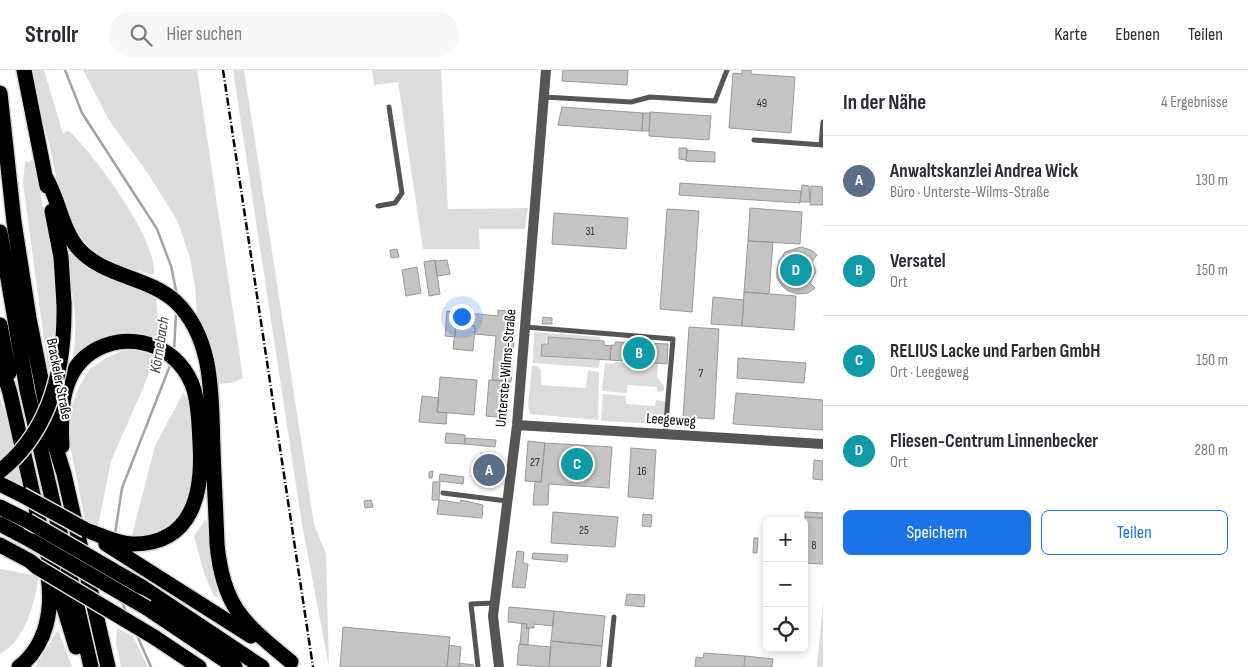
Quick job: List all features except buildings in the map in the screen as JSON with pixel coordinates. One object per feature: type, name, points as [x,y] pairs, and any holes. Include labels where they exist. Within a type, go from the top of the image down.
[{"type":"highway","points":[[0,471],[33,436],[51,400],[60,370],[63,350],[64,304],[61,257],[24,70]]},
{"type":"highway","name":"Brackeler Straße","points":[[0,93],[14,222],[29,318],[52,435],[64,474],[108,667]]},
{"type":"highway","points":[[46,178],[53,189],[60,216],[77,246],[94,261],[134,278],[170,298],[194,326],[208,366],[204,406],[202,471],[199,490],[192,511],[176,530],[165,536],[142,543],[117,542],[86,530]]},
{"type":"highway","points":[[0,232],[14,320],[50,498],[90,667]]},
{"type":"highway","points":[[0,325],[8,369],[10,393],[37,540],[49,587],[48,616],[38,645],[19,667]]},
{"type":"highway","points":[[64,474],[61,411],[68,383],[82,360],[106,345],[125,340],[144,343],[162,350],[180,365],[204,406],[220,570],[224,589],[237,620]]},
{"type":"highway","points":[[0,361],[10,393]]},
{"type":"highway","points":[[0,484],[86,530],[136,562],[249,626],[294,664]]},
{"type":"highway","points":[[0,506],[142,587],[262,667]]},
{"type":"highway","points":[[0,524],[37,540],[147,608],[235,667]]},
{"type":"highway","points":[[37,540],[82,667]]},
{"type":"highway","points":[[0,545],[154,637],[199,667]]},
{"type":"highway","points":[[0,550],[37,567]]},
{"type":"street","name":"Unterste-Wilms-Straße","points":[[499,667],[493,631],[494,604],[500,593],[507,542],[508,501],[517,425],[546,70]]},
{"type":"street","name":"Leegeweg","points":[[517,425],[823,444]]},
{"type":"lane","points":[[544,96],[631,102],[650,97],[715,102],[727,70]]},
{"type":"lane","points":[[378,206],[395,203],[402,194],[389,107]]},
{"type":"lane","points":[[754,140],[822,145],[823,122]]},
{"type":"lane","points":[[525,327],[673,339],[665,434]]},
{"type":"lane","points":[[443,493],[508,501]]},
{"type":"lane","points":[[478,667],[471,604],[494,604]]},
{"type":"lane","points":[[609,667],[614,617]]},
{"type":"shaded area","points":[[28,70],[44,70],[63,134],[68,130],[93,158],[122,198],[146,241],[153,260],[154,275],[122,266],[100,257],[76,236],[62,204],[48,138]]},
{"type":"shaded area","points":[[83,70],[197,70],[243,378],[232,383],[217,384],[197,318],[195,286],[190,258],[178,222],[149,175],[109,120]]},
{"type":"shaded area","points":[[233,70],[244,70],[314,524],[326,554],[329,667],[302,524]]},
{"type":"shaded area","points":[[372,70],[441,70],[448,209],[528,208],[525,229],[479,229],[480,249],[423,249],[398,82],[374,85]]},
{"type":"shaded area","points":[[34,160],[56,277],[57,318],[54,368],[48,369],[23,183],[25,162]]},
{"type":"shaded area","points":[[73,252],[156,296],[157,339],[141,337],[70,368],[75,341],[75,313],[66,257]]},
{"type":"shaded area","points":[[534,332],[600,337],[600,340],[547,337],[546,343],[542,343],[541,356],[600,360],[599,368],[533,363]]},
{"type":"shaded area","points":[[124,350],[140,351],[154,356],[147,379],[111,461],[98,526],[85,520],[67,430],[70,410],[79,387],[90,369],[106,358]]},
{"type":"shaded area","points":[[615,362],[649,365],[658,363],[657,377],[664,386],[664,391],[657,392],[657,387],[627,385],[627,393],[602,391],[605,363],[614,364]]},
{"type":"shaded area","points":[[532,366],[537,366],[541,370],[541,385],[586,388],[588,370],[599,372],[598,420],[530,414],[528,406]]},
{"type":"shaded area","points":[[183,393],[189,401],[194,443],[194,466],[191,488],[185,507],[174,522],[156,532],[132,535],[155,446]]},
{"type":"shaded area","points":[[603,394],[626,396],[626,404],[655,406],[656,400],[665,401],[664,424],[601,421]]},
{"type":"shaded area","points":[[0,398],[8,420],[25,486],[0,475]]},
{"type":"shaded area","points":[[206,519],[218,597],[214,596],[204,573],[194,536]]},
{"type":"shaded area","points":[[0,569],[39,576],[31,609],[22,631],[9,648],[0,654]]},
{"type":"shaded area","points":[[823,603],[823,667],[817,667]]},
{"type":"shaded area","points":[[117,628],[133,636],[148,667],[121,667],[116,642]]},
{"type":"shaded area","points":[[58,630],[72,667],[35,667]]},
{"type":"waterway","name":"Körnebach","points":[[65,70],[82,113],[157,229],[171,266],[177,295]]},
{"type":"waterway","name":"Körnebach","points":[[174,352],[176,313]]},
{"type":"waterway","name":"Körnebach","points":[[115,534],[122,488],[171,363]]},
{"type":"waterway","name":"Körnebach","points":[[122,601],[126,613]]},
{"type":"waterway","name":"Körnebach","points":[[136,633],[151,667]]},
{"type":"railway","points":[[223,70],[313,667]]},
{"type":"place","name":"Fliesen-Centrum Linnenbecker","points":[[796,270]]},
{"type":"place","name":"Versatel","points":[[639,353]]},
{"type":"place","name":"RELIUS Lacke und Farben GmbH","points":[[577,464]]},
{"type":"place","name":"Anwaltskanzlei Andrea Wick","points":[[489,470]]}]
